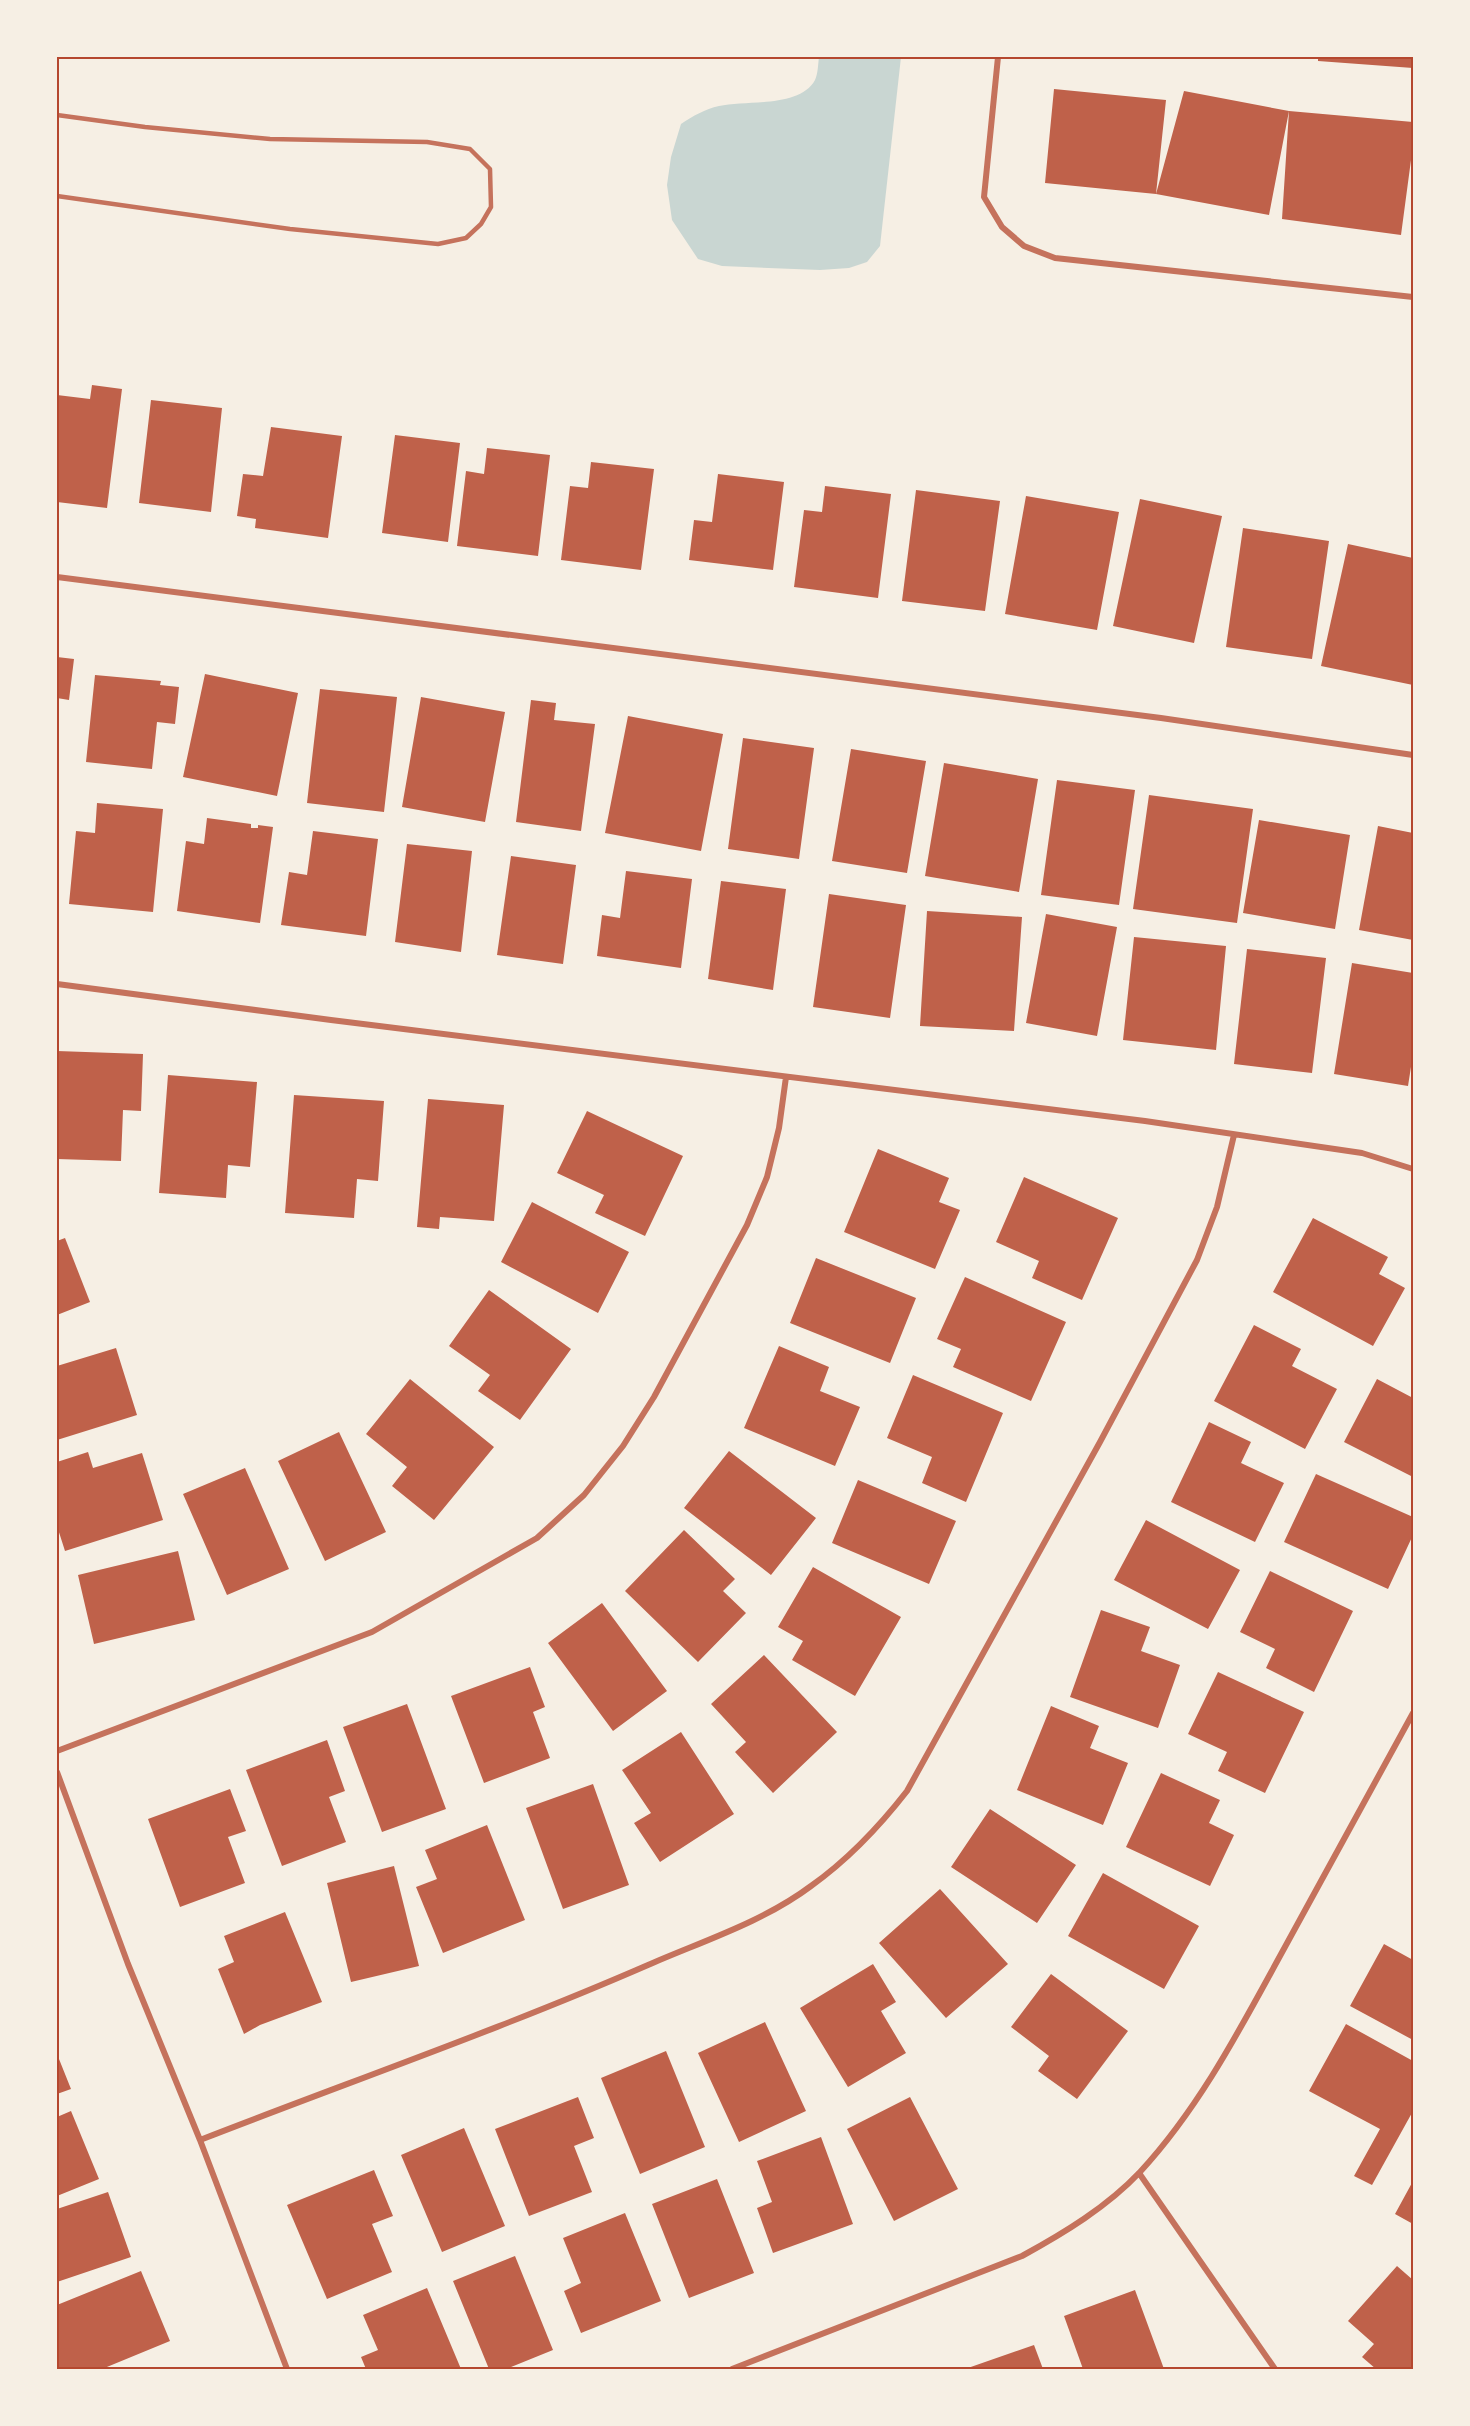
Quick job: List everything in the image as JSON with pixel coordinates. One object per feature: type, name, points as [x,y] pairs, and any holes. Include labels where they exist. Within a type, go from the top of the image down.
[{"type":"street","points":[[998,57],[984,197],[1002,228],[1024,246],[1055,258],[1413,297]]},
{"type":"street","points":[[57,577],[1161,717],[1413,756]]},
{"type":"street","points":[[57,984],[1145,1121],[1362,1153],[1413,1169]]},
{"type":"street","points":[[57,1751],[372,1632],[537,1539],[584,1495],[623,1446],[654,1397],[741,1235],[767,1178],[779,1128],[786,1077]]},
{"type":"street","points":[[200,2140],[605,1984],[771,1912],[810,1887],[846,1859],[879,1827],[907,1791],[1111,1422],[1197,1260],[1217,1207],[1234,1135]]},
{"type":"street","points":[[732,2369],[1022,2256],[1060,2235],[1096,2210],[1139,2173],[1195,2104],[1245,2019],[1413,1713]]},
{"type":"street","points":[[57,1772],[128,1964],[200,2140],[287,2369]]},
{"type":"street","points":[[1139,2173],[1275,2369]]},
{"type":"lane","points":[[57,115],[145,127],[270,139],[427,142],[470,149],[490,169],[491,207],[481,224],[466,238],[438,244],[290,229],[57,196]]},
{"type":"shaded area","points":[[819,57],[901,57],[880,246],[867,262],[849,268],[820,270],[722,266],[698,259],[672,220],[667,185],[671,157],[681,124],[699,113],[719,106],[771,101],[797,95],[808,89],[815,80]]},
{"type":"building","points":[[1318,57],[1413,57],[1413,68],[1318,61]]},
{"type":"building","points":[[1054,89],[1166,100],[1156,194],[1045,183]]},
{"type":"building","points":[[1184,91],[1289,111],[1269,215],[1156,194]]},
{"type":"building","points":[[1289,111],[1413,122],[1413,145],[1401,235],[1282,219]]},
{"type":"building","points":[[92,385],[122,389],[107,508],[57,502],[57,395],[90,399]]},
{"type":"building","points":[[151,400],[222,408],[211,512],[139,503]]},
{"type":"building","points":[[271,427],[342,436],[328,538],[255,528],[256,519],[237,516],[243,474],[263,476]]},
{"type":"building","points":[[395,435],[460,443],[448,542],[382,533]]},
{"type":"building","points":[[487,448],[550,455],[538,556],[457,546],[466,471],[484,474]]},
{"type":"building","points":[[591,462],[654,469],[641,570],[561,560],[570,486],[588,488]]},
{"type":"building","points":[[718,474],[784,482],[773,570],[689,560],[694,520],[712,522]]},
{"type":"building","points":[[825,486],[891,494],[878,598],[794,587],[804,510],[822,512]]},
{"type":"building","points":[[916,490],[1000,501],[985,611],[902,601]]},
{"type":"building","points":[[1026,496],[1119,512],[1097,630],[1005,614]]},
{"type":"building","points":[[1140,499],[1222,516],[1194,643],[1113,626]]},
{"type":"building","points":[[1243,528],[1329,541],[1312,659],[1226,647]]},
{"type":"building","points":[[1348,544],[1413,558],[1413,685],[1321,666]]},
{"type":"building","points":[[57,657],[74,659],[69,700],[57,698]]},
{"type":"building","points":[[205,674],[298,693],[277,796],[183,777]]},
{"type":"building","points":[[95,675],[161,681],[160,685],[179,687],[175,724],[157,722],[152,769],[86,762]]},
{"type":"building","points":[[320,689],[397,697],[384,812],[307,803]]},
{"type":"building","points":[[421,697],[505,712],[485,822],[402,807]]},
{"type":"building","points":[[531,700],[556,703],[554,720],[595,724],[581,831],[516,822]]},
{"type":"building","points":[[628,716],[723,734],[701,851],[605,833]]},
{"type":"building","points":[[743,738],[814,748],[799,859],[728,849]]},
{"type":"building","points":[[851,749],[926,761],[907,873],[832,861]]},
{"type":"building","points":[[944,763],[1038,779],[1019,892],[925,876]]},
{"type":"building","points":[[1057,780],[1135,790],[1119,905],[1041,895]]},
{"type":"building","points":[[1149,795],[1253,809],[1237,923],[1133,909]]},
{"type":"building","points":[[97,803],[163,809],[153,912],[69,904],[76,831],[95,833]]},
{"type":"building","points":[[207,818],[251,824],[251,828],[258,828],[258,825],[273,827],[260,923],[177,911],[186,841],[204,844]]},
{"type":"building","points":[[1259,820],[1350,835],[1335,929],[1243,913]]},
{"type":"building","points":[[1378,826],[1413,833],[1413,940],[1359,930]]},
{"type":"building","points":[[313,831],[378,839],[366,936],[281,925],[289,872],[307,875]]},
{"type":"building","points":[[407,844],[472,851],[461,952],[395,942]]},
{"type":"building","points":[[511,856],[576,865],[563,964],[497,955]]},
{"type":"building","points":[[626,871],[692,879],[681,968],[597,956],[602,915],[620,918]]},
{"type":"building","points":[[721,881],[786,889],[773,990],[708,979]]},
{"type":"building","points":[[829,894],[906,905],[890,1018],[813,1007]]},
{"type":"building","points":[[927,911],[1022,917],[1014,1031],[920,1026]]},
{"type":"building","points":[[1046,914],[1117,927],[1097,1036],[1026,1023]]},
{"type":"building","points":[[1134,937],[1226,946],[1216,1050],[1123,1040]]},
{"type":"building","points":[[1247,949],[1326,958],[1312,1073],[1234,1064]]},
{"type":"building","points":[[1352,963],[1413,973],[1413,1054],[1408,1086],[1334,1074]]},
{"type":"building","points":[[57,1051],[143,1054],[141,1111],[123,1110],[121,1161],[57,1159]]},
{"type":"building","points":[[168,1075],[257,1082],[250,1167],[228,1165],[226,1198],[159,1193]]},
{"type":"building","points":[[294,1095],[384,1101],[378,1181],[357,1179],[354,1218],[285,1213]]},
{"type":"building","points":[[428,1099],[504,1105],[494,1221],[440,1217],[439,1229],[417,1227]]},
{"type":"building","points":[[587,1111],[683,1156],[645,1236],[595,1213],[604,1195],[557,1173]]},
{"type":"building","points":[[878,1149],[949,1178],[939,1202],[960,1210],[935,1269],[844,1232]]},
{"type":"building","points":[[1024,1177],[1118,1218],[1082,1300],[1032,1278],[1039,1261],[996,1242]]},
{"type":"building","points":[[532,1202],[629,1252],[598,1313],[501,1262]]},
{"type":"building","points":[[1313,1218],[1388,1257],[1379,1274],[1405,1288],[1373,1346],[1273,1292]]},
{"type":"building","points":[[65,1238],[90,1302],[57,1315],[57,1241]]},
{"type":"building","points":[[816,1258],[916,1298],[890,1363],[790,1323]]},
{"type":"building","points":[[965,1277],[1066,1322],[1031,1401],[953,1367],[961,1349],[937,1339]]},
{"type":"building","points":[[489,1290],[571,1349],[520,1420],[478,1391],[490,1375],[449,1346]]},
{"type":"building","points":[[1254,1325],[1301,1349],[1292,1366],[1337,1389],[1305,1449],[1214,1401]]},
{"type":"building","points":[[779,1346],[829,1367],[820,1391],[860,1407],[835,1466],[744,1428]]},
{"type":"building","points":[[116,1348],[137,1415],[57,1440],[57,1366]]},
{"type":"building","points":[[913,1375],[1003,1413],[966,1502],[922,1483],[932,1457],[887,1438]]},
{"type":"building","points":[[410,1379],[494,1447],[434,1520],[392,1486],[407,1467],[366,1434]]},
{"type":"building","points":[[1377,1379],[1413,1398],[1413,1477],[1344,1442]]},
{"type":"building","points":[[1209,1422],[1251,1442],[1241,1463],[1284,1483],[1255,1542],[1171,1502]]},
{"type":"building","points":[[339,1432],[386,1532],[325,1561],[278,1461]]},
{"type":"building","points":[[729,1451],[816,1518],[771,1575],[684,1508]]},
{"type":"building","points":[[88,1452],[93,1468],[142,1453],[163,1520],[65,1551],[57,1526],[57,1462]]},
{"type":"building","points":[[245,1468],[289,1569],[227,1595],[183,1494]]},
{"type":"building","points":[[1316,1474],[1413,1517],[1413,1535],[1388,1589],[1284,1542]]},
{"type":"building","points":[[858,1480],[956,1521],[929,1584],[832,1543]]},
{"type":"building","points":[[1146,1520],[1240,1570],[1208,1629],[1114,1580]]},
{"type":"building","points":[[684,1530],[735,1579],[723,1591],[746,1613],[698,1662],[625,1591]]},
{"type":"building","points":[[178,1551],[195,1620],[94,1644],[78,1575]]},
{"type":"building","points":[[813,1567],[901,1617],[855,1696],[792,1660],[803,1641],[778,1627]]},
{"type":"building","points":[[1270,1571],[1353,1611],[1314,1692],[1266,1668],[1275,1649],[1240,1632]]},
{"type":"building","points":[[602,1603],[667,1691],[613,1731],[548,1643]]},
{"type":"building","points":[[1101,1610],[1150,1627],[1141,1651],[1180,1665],[1158,1728],[1070,1697]]},
{"type":"building","points":[[764,1655],[837,1732],[773,1793],[735,1752],[746,1742],[711,1704]]},
{"type":"building","points":[[530,1667],[545,1707],[533,1712],[550,1758],[484,1783],[451,1696]]},
{"type":"building","points":[[1218,1672],[1304,1712],[1265,1793],[1218,1771],[1227,1752],[1188,1734]]},
{"type":"building","points":[[407,1704],[446,1809],[382,1832],[343,1727]]},
{"type":"building","points":[[1051,1706],[1099,1726],[1090,1748],[1128,1763],[1103,1825],[1017,1790]]},
{"type":"building","points":[[681,1732],[734,1814],[660,1862],[634,1823],[651,1813],[622,1770]]},
{"type":"building","points":[[327,1740],[345,1791],[329,1797],[346,1842],[282,1866],[246,1770]]},
{"type":"building","points":[[1161,1773],[1220,1800],[1209,1823],[1234,1835],[1210,1886],[1126,1847]]},
{"type":"building","points":[[593,1784],[629,1885],[563,1909],[526,1808]]},
{"type":"building","points":[[230,1789],[246,1831],[228,1837],[245,1883],[180,1907],[148,1819]]},
{"type":"building","points":[[990,1809],[1076,1865],[1037,1923],[951,1867]]},
{"type":"building","points":[[487,1825],[525,1920],[443,1953],[416,1887],[437,1879],[425,1850]]},
{"type":"building","points":[[394,1866],[419,1966],[351,1982],[327,1883]]},
{"type":"building","points":[[1103,1873],[1199,1926],[1164,1989],[1068,1936]]},
{"type":"building","points":[[940,1889],[1008,1964],[946,2018],[879,1943]]},
{"type":"building","points":[[285,1912],[322,2002],[260,2025],[244,2034],[218,1969],[234,1962],[224,1936]]},
{"type":"building","points":[[1384,1944],[1413,1960],[1413,2040],[1350,2006]]},
{"type":"building","points":[[873,1964],[896,2002],[881,2011],[906,2053],[848,2087],[800,2008]]},
{"type":"building","points":[[1051,1974],[1128,2031],[1077,2099],[1038,2071],[1049,2056],[1011,2027]]},
{"type":"building","points":[[765,2022],[806,2111],[739,2142],[698,2053]]},
{"type":"building","points":[[1346,2024],[1413,2061],[1413,2111],[1372,2185],[1354,2176],[1380,2129],[1309,2091]]},
{"type":"building","points":[[666,2051],[705,2147],[640,2174],[601,2078]]},
{"type":"building","points":[[57,2054],[71,2089],[57,2094]]},
{"type":"building","points":[[578,2097],[594,2138],[574,2146],[592,2192],[529,2216],[495,2129]]},
{"type":"building","points":[[910,2097],[958,2189],[894,2221],[847,2129]]},
{"type":"building","points":[[71,2111],[99,2179],[57,2196],[57,2117]]},
{"type":"building","points":[[464,2128],[505,2226],[442,2252],[401,2155]]},
{"type":"building","points":[[821,2137],[853,2224],[773,2253],[757,2208],[772,2202],[757,2161]]},
{"type":"building","points":[[374,2170],[393,2216],[372,2224],[392,2272],[327,2299],[287,2205]]},
{"type":"building","points":[[717,2179],[754,2273],[689,2298],[652,2204]]},
{"type":"building","points":[[1413,2181],[1413,2224],[1395,2214]]},
{"type":"building","points":[[108,2192],[131,2257],[57,2282],[57,2209]]},
{"type":"building","points":[[625,2213],[661,2301],[581,2333],[564,2291],[581,2283],[563,2238]]},
{"type":"building","points":[[515,2256],[553,2350],[506,2369],[489,2369],[453,2281]]},
{"type":"building","points":[[1397,2266],[1413,2280],[1413,2369],[1376,2369],[1362,2357],[1374,2344],[1348,2321]]},
{"type":"building","points":[[141,2271],[170,2341],[102,2369],[57,2369],[57,2305]]},
{"type":"building","points":[[427,2288],[461,2369],[366,2369],[361,2357],[378,2350],[363,2315]]},
{"type":"building","points":[[1135,2290],[1164,2369],[1083,2369],[1064,2316]]},
{"type":"building","points":[[1034,2345],[1043,2369],[965,2369]]}]
